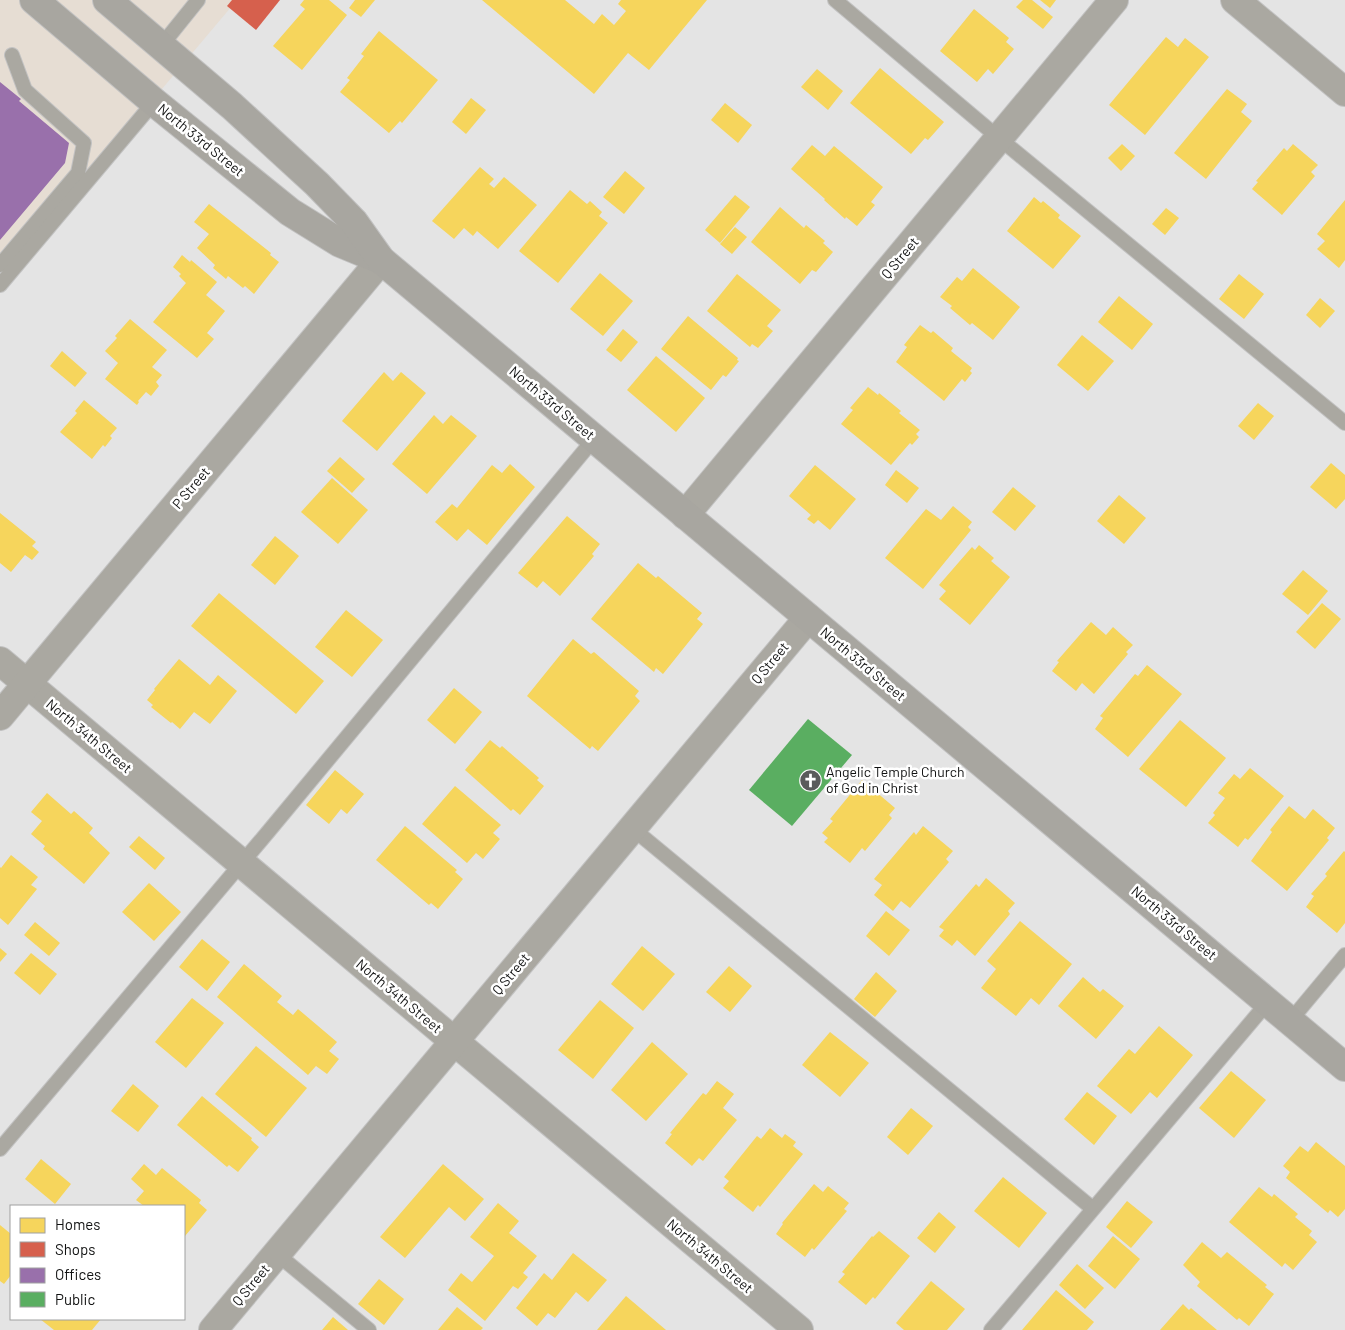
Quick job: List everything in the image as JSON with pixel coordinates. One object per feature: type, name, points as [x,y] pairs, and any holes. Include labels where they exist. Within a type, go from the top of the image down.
[{"type":"main road","name":"North 33rd Street","points":[[34,0],[154,102],[290,212],[340,243],[381,260]]},
{"type":"main road","name":"North 33rd Street","points":[[107,0],[232,106],[317,184],[354,222],[381,260],[1345,1067]]},
{"type":"street","name":"Q Street","points":[[685,515],[1114,0]]},
{"type":"street","points":[[1235,0],[1345,92]]},
{"type":"street","name":"P Street","points":[[0,716],[381,260]]},
{"type":"street","name":"Q Street","points":[[213,1330],[808,618]]},
{"type":"street","name":"North 34th Street","points":[[0,661],[799,1330]]},
{"type":"lane","points":[[161,46],[198,0]]},
{"type":"lane","points":[[834,0],[1345,423]]},
{"type":"lane","points":[[0,265],[78,173],[84,143],[25,90],[12,55]]},
{"type":"lane","points":[[0,285],[154,102]]},
{"type":"lane","points":[[0,1149],[241,864],[594,439]]},
{"type":"lane","points":[[632,828],[1092,1208]]},
{"type":"lane","points":[[1290,1021],[1345,954]]},
{"type":"lane","points":[[991,1330],[1092,1208],[1268,1002]]},
{"type":"lane","points":[[277,1254],[369,1330]]},
{"type":"shaded area","points":[[0,0],[237,0],[0,281]]},
{"type":"building: Homes","points":[[304,0],[329,0],[347,15],[302,70],[273,46],[305,9],[300,5]]},
{"type":"building: Homes","points":[[355,0],[375,0],[361,17],[349,8]]},
{"type":"building: Homes","points":[[482,0],[565,0],[594,24],[602,14],[614,25],[626,11],[618,4],[621,0],[707,0],[649,70],[628,53],[594,94]]},
{"type":"building: Homes","points":[[1023,0],[1032,0],[1053,17],[1043,29],[1016,7]]},
{"type":"building: Homes","points":[[1040,0],[1056,0],[1050,8]]},
{"type":"building: Homes","points":[[974,9],[1009,38],[1006,42],[1014,49],[993,74],[988,69],[977,82],[940,51]]},
{"type":"building: Homes","points":[[379,31],[438,80],[402,123],[400,121],[389,133],[340,92],[350,80],[347,78],[364,56],[361,54]]},
{"type":"building: Homes","points":[[1166,37],[1178,47],[1185,38],[1209,57],[1145,135],[1109,105]]},
{"type":"building: Homes","points":[[880,68],[944,122],[928,140],[925,138],[911,154],[850,103]]},
{"type":"building: Homes","points":[[817,69],[843,91],[828,110],[801,87]]},
{"type":"building: Homes","points":[[1227,89],[1247,104],[1241,112],[1252,121],[1206,179],[1174,153]]},
{"type":"building: Homes","points":[[471,98],[486,110],[466,134],[452,122]]},
{"type":"building: Homes","points":[[725,103],[752,125],[738,143],[711,120]]},
{"type":"building: Homes","points":[[1122,144],[1135,156],[1121,171],[1108,158]]},
{"type":"building: Homes","points":[[1293,144],[1318,165],[1311,172],[1315,176],[1282,215],[1252,189],[1258,182],[1256,181],[1284,148],[1287,151]]},
{"type":"building: Homes","points":[[812,145],[825,156],[834,146],[883,187],[871,202],[875,205],[857,226],[846,217],[845,219],[791,169]]},
{"type":"building: Homes","points":[[480,167],[494,179],[489,184],[494,188],[504,177],[537,205],[498,249],[477,231],[473,236],[464,228],[454,239],[432,221]]},
{"type":"building: Homes","points":[[625,171],[645,188],[624,214],[603,197]]},
{"type":"building: Homes","points":[[570,190],[587,204],[590,201],[602,212],[599,216],[608,223],[558,283],[519,251]]},
{"type":"building: Homes","points":[[735,195],[750,207],[720,243],[705,230]]},
{"type":"building: Homes","points":[[1034,197],[1041,203],[1043,201],[1060,215],[1058,218],[1081,236],[1053,269],[1007,231]]},
{"type":"building: Homes","points":[[1345,200],[1345,260],[1339,268],[1317,249],[1325,241],[1317,234]]},
{"type":"building: Homes","points":[[209,204],[271,253],[270,255],[279,262],[254,294],[228,276],[226,279],[213,268],[215,265],[197,248],[209,234],[194,222]]},
{"type":"building: Homes","points":[[780,207],[804,228],[806,225],[825,241],[823,243],[833,252],[816,272],[812,270],[800,284],[751,242]]},
{"type":"building: Homes","points":[[1166,208],[1179,218],[1165,235],[1152,224]]},
{"type":"building: Homes","points":[[735,227],[747,237],[732,254],[720,244]]},
{"type":"building: Homes","points":[[182,255],[190,262],[191,260],[217,282],[206,295],[225,311],[207,333],[214,339],[197,358],[153,322],[186,283],[179,276],[181,274],[173,267]]},
{"type":"building: Homes","points":[[973,268],[1020,307],[993,340],[972,323],[970,325],[950,308],[952,306],[940,297],[957,277],[962,281]]},
{"type":"building: Homes","points":[[600,273],[633,301],[603,336],[570,309]]},
{"type":"building: Homes","points":[[737,274],[781,310],[767,326],[773,331],[758,348],[752,344],[750,347],[707,311]]},
{"type":"building: Homes","points":[[1239,274],[1264,294],[1244,319],[1219,299]]},
{"type":"building: Homes","points":[[1119,296],[1153,324],[1132,350],[1098,322]]},
{"type":"building: Homes","points":[[1320,298],[1335,311],[1320,328],[1306,315]]},
{"type":"building: Homes","points":[[688,316],[738,358],[737,360],[739,361],[726,377],[723,375],[711,390],[661,349]]},
{"type":"building: Homes","points":[[130,319],[167,350],[152,367],[162,375],[156,382],[159,386],[151,396],[146,392],[137,405],[105,379],[118,363],[105,351]]},
{"type":"building: Homes","points":[[920,325],[931,333],[933,331],[953,348],[951,351],[972,368],[970,371],[972,373],[965,382],[962,379],[944,401],[896,362],[907,347],[904,345]]},
{"type":"building: Homes","points":[[623,329],[638,342],[621,362],[606,350]]},
{"type":"building: Homes","points":[[1082,335],[1114,361],[1088,391],[1057,365]]},
{"type":"building: Homes","points":[[62,351],[87,373],[75,387],[50,366]]},
{"type":"building: Homes","points":[[656,356],[705,398],[676,432],[627,390]]},
{"type":"building: Homes","points":[[384,372],[393,381],[401,372],[426,393],[377,451],[342,421]]},
{"type":"building: Homes","points":[[868,387],[878,395],[879,393],[901,411],[899,413],[920,430],[916,434],[919,437],[912,445],[910,443],[891,465],[841,424],[853,410],[850,408]]},
{"type":"building: Homes","points":[[84,400],[117,428],[110,436],[112,438],[105,447],[103,445],[92,459],[60,432],[77,413],[75,411]]},
{"type":"building: Homes","points":[[1258,403],[1274,416],[1254,440],[1238,426]]},
{"type":"building: Homes","points":[[434,415],[443,424],[451,415],[477,436],[427,494],[392,464]]},
{"type":"building: Homes","points":[[340,457],[365,479],[352,493],[327,471]]},
{"type":"building: Homes","points":[[1331,463],[1345,475],[1345,499],[1336,509],[1310,487]]},
{"type":"building: Homes","points":[[510,464],[535,487],[487,545],[468,529],[457,541],[435,522],[452,504],[457,508],[492,465],[502,473]]},
{"type":"building: Homes","points":[[815,465],[856,499],[830,530],[818,520],[814,524],[807,519],[811,515],[789,496]]},
{"type":"building: Homes","points":[[896,470],[919,488],[907,503],[885,485]]},
{"type":"building: Homes","points":[[332,478],[368,510],[338,544],[301,512]]},
{"type":"building: Homes","points":[[1013,487],[1036,506],[1015,531],[992,512]]},
{"type":"building: Homes","points":[[1119,495],[1146,518],[1124,544],[1097,521]]},
{"type":"building: Homes","points":[[953,506],[972,522],[968,527],[971,530],[923,589],[885,558],[926,509],[941,520]]},
{"type":"building: Homes","points":[[0,513],[36,542],[32,546],[39,552],[32,560],[25,555],[11,572],[0,563]]},
{"type":"building: Homes","points":[[567,516],[600,544],[592,554],[594,556],[560,596],[543,581],[537,588],[518,573]]},
{"type":"building: Homes","points":[[275,536],[299,556],[275,585],[251,565]]},
{"type":"building: Homes","points":[[979,545],[994,558],[991,561],[1010,577],[970,625],[939,599],[946,591],[939,585],[972,547],[975,550]]},
{"type":"building: Homes","points":[[638,563],[656,578],[658,576],[702,613],[697,619],[703,624],[663,674],[656,668],[654,672],[591,619]]},
{"type":"building: Homes","points":[[1303,570],[1328,591],[1308,615],[1282,594]]},
{"type":"building: Homes","points":[[219,593],[324,681],[296,714],[191,626]]},
{"type":"building: Homes","points":[[1322,603],[1341,619],[1315,649],[1296,632]]},
{"type":"building: Homes","points":[[346,610],[383,640],[352,677],[315,647]]},
{"type":"building: Homes","points":[[1091,622],[1106,635],[1113,627],[1133,645],[1126,652],[1128,654],[1094,694],[1082,683],[1076,691],[1052,671],[1059,662],[1057,661]]},
{"type":"building: Homes","points":[[573,639],[591,654],[594,652],[639,691],[635,696],[640,701],[598,751],[592,746],[590,749],[527,696]]},
{"type":"building: Homes","points":[[179,659],[210,685],[218,675],[237,691],[210,724],[194,712],[180,729],[151,707],[153,705],[147,700]]},
{"type":"building: Homes","points":[[1147,665],[1182,694],[1128,757],[1095,729],[1103,718],[1100,716],[1135,674],[1138,676]]},
{"type":"building: Homes","points":[[454,688],[482,712],[455,744],[427,720]]},
{"type":"building: Homes","points":[[1180,720],[1226,758],[1186,807],[1139,769]]},
{"type":"building: Homes","points":[[490,740],[500,748],[502,746],[539,778],[537,780],[544,786],[520,815],[513,809],[511,811],[465,770]]},
{"type":"building: Homes","points":[[1250,768],[1284,796],[1248,840],[1245,838],[1238,847],[1208,823],[1225,798],[1218,793],[1234,774],[1240,779]]},
{"type":"building: Homes","points":[[335,770],[364,794],[347,814],[341,809],[329,824],[306,805]]},
{"type":"building: Homes","points":[[862,780],[895,808],[889,815],[892,818],[865,851],[862,848],[850,863],[824,842],[828,838],[822,833],[833,821],[830,819]]},
{"type":"building: Homes","points":[[455,786],[501,825],[493,833],[500,839],[483,859],[476,853],[467,863],[422,824]]},
{"type":"building: Homes","points":[[47,793],[71,814],[74,811],[93,828],[89,833],[110,853],[84,884],[43,849],[45,846],[31,834],[42,821],[31,812]]},
{"type":"building: Homes","points":[[1289,806],[1305,819],[1313,809],[1335,828],[1327,838],[1329,840],[1287,891],[1251,861],[1272,832],[1270,830]]},
{"type":"building: Homes","points":[[405,826],[457,870],[455,872],[463,879],[438,909],[431,903],[429,905],[376,860]]},
{"type":"building: Homes","points":[[923,826],[953,851],[946,859],[949,862],[910,908],[901,901],[893,911],[874,895],[882,885],[874,879],[914,832],[916,835]]},
{"type":"building: Homes","points":[[139,836],[165,858],[155,870],[129,847]]},
{"type":"building: Homes","points":[[1344,851],[1345,923],[1337,933],[1306,907],[1314,896],[1311,894],[1327,876],[1325,874]]},
{"type":"building: Homes","points":[[11,855],[38,877],[31,885],[37,889],[8,925],[0,918],[0,867]]},
{"type":"building: Homes","points":[[986,878],[1015,903],[1008,911],[1010,914],[975,956],[957,940],[952,946],[939,936],[944,930],[939,927],[976,884],[979,887]]},
{"type":"building: Homes","points":[[149,883],[181,912],[154,941],[122,912]]},
{"type":"building: Homes","points":[[886,911],[910,930],[889,956],[866,936]]},
{"type":"building: Homes","points":[[1020,921],[1072,964],[1039,1005],[1031,998],[1016,1016],[981,988],[996,969],[987,961]]},
{"type":"building: Homes","points":[[35,922],[60,943],[49,956],[24,935]]},
{"type":"building: Homes","points":[[202,939],[230,962],[207,991],[179,967]]},
{"type":"building: Homes","points":[[642,946],[675,974],[643,1011],[611,984]]},
{"type":"building: Homes","points":[[0,948],[7,954],[0,962]]},
{"type":"building: Homes","points":[[31,953],[57,974],[40,995],[14,973]]},
{"type":"building: Homes","points":[[244,964],[282,996],[277,1002],[293,1015],[298,1009],[337,1042],[329,1051],[339,1059],[327,1074],[316,1066],[308,1075],[217,997]]},
{"type":"building: Homes","points":[[729,966],[752,986],[730,1012],[706,992]]},
{"type":"building: Homes","points":[[876,972],[897,991],[875,1017],[854,999]]},
{"type":"building: Homes","points":[[1083,977],[1100,992],[1103,989],[1124,1006],[1096,1039],[1058,1006]]},
{"type":"building: Homes","points":[[192,998],[224,1023],[186,1068],[155,1042]]},
{"type":"building: Homes","points":[[600,1000],[634,1028],[593,1079],[558,1050]]},
{"type":"building: Homes","points":[[1159,1026],[1193,1055],[1157,1098],[1150,1092],[1131,1114],[1097,1086],[1129,1049],[1135,1054]]},
{"type":"building: Homes","points":[[830,1032],[869,1063],[840,1097],[802,1065]]},
{"type":"building: Homes","points":[[652,1042],[688,1074],[646,1121],[611,1090]]},
{"type":"building: Homes","points":[[256,1046],[307,1088],[266,1137],[215,1094]]},
{"type":"building: Homes","points":[[1231,1071],[1266,1100],[1234,1138],[1199,1108]]},
{"type":"building: Homes","points":[[717,1081],[734,1094],[723,1108],[737,1120],[703,1161],[699,1158],[692,1166],[665,1143],[672,1134],[670,1133],[703,1093],[706,1095]]},
{"type":"building: Homes","points":[[133,1084],[159,1106],[138,1132],[111,1111]]},
{"type":"building: Homes","points":[[1087,1092],[1117,1116],[1094,1145],[1064,1119]]},
{"type":"building: Homes","points":[[202,1096],[252,1138],[251,1140],[259,1147],[238,1172],[229,1165],[227,1167],[177,1125]]},
{"type":"building: Homes","points":[[911,1108],[933,1126],[908,1155],[887,1137]]},
{"type":"building: Homes","points":[[770,1128],[782,1138],[785,1134],[796,1142],[793,1146],[803,1154],[760,1207],[758,1205],[753,1212],[723,1188],[729,1181],[724,1177],[757,1136],[761,1139]]},
{"type":"building: Homes","points":[[1316,1142],[1345,1166],[1345,1209],[1338,1217],[1330,1210],[1328,1213],[1286,1178],[1290,1172],[1283,1166],[1300,1146],[1308,1152]]},
{"type":"building: Homes","points":[[41,1159],[71,1184],[55,1204],[25,1179]]},
{"type":"building: Homes","points":[[144,1164],[156,1175],[162,1168],[201,1200],[199,1203],[207,1210],[185,1236],[185,1205],[143,1205],[136,1200],[144,1191],[131,1179]]},
{"type":"building: Homes","points":[[443,1164],[484,1199],[465,1221],[449,1207],[405,1258],[380,1237]]},
{"type":"building: Homes","points":[[1003,1177],[1047,1213],[1019,1248],[974,1211]]},
{"type":"building: Homes","points":[[814,1184],[823,1192],[828,1186],[849,1203],[844,1209],[847,1211],[814,1250],[812,1248],[805,1257],[776,1234],[782,1223]]},
{"type":"building: Homes","points":[[1259,1187],[1272,1197],[1274,1194],[1298,1214],[1295,1217],[1312,1231],[1309,1235],[1317,1242],[1293,1270],[1285,1263],[1282,1267],[1229,1222]]},
{"type":"building: Homes","points":[[1127,1201],[1153,1222],[1131,1248],[1106,1227]]},
{"type":"building: Homes","points":[[498,1203],[519,1221],[509,1233],[537,1256],[523,1273],[528,1277],[518,1289],[513,1286],[485,1321],[448,1290],[461,1273],[472,1282],[494,1256],[470,1237]]},
{"type":"building: Homes","points":[[939,1212],[956,1227],[935,1253],[917,1238]]},
{"type":"building: Homes","points":[[0,1225],[10,1233],[10,1276],[4,1284],[0,1281]]},
{"type":"building: Homes","points":[[879,1231],[910,1256],[875,1299],[873,1297],[866,1305],[838,1282],[845,1274],[842,1272],[872,1236]]},
{"type":"building: Homes","points":[[1113,1236],[1140,1259],[1115,1289],[1088,1266]]},
{"type":"building: Homes","points":[[1202,1242],[1221,1258],[1227,1252],[1267,1285],[1265,1287],[1274,1294],[1249,1326],[1239,1318],[1237,1320],[1197,1286],[1200,1282],[1183,1265]]},
{"type":"building: Homes","points":[[573,1253],[607,1280],[588,1302],[576,1292],[555,1318],[548,1313],[537,1326],[516,1308],[544,1273],[552,1280]]},
{"type":"building: Homes","points":[[1077,1264],[1104,1288],[1085,1309],[1059,1285]]},
{"type":"building: Homes","points":[[379,1279],[404,1299],[384,1325],[358,1304]]},
{"type":"building: Homes","points":[[931,1281],[965,1309],[947,1330],[904,1330],[896,1323]]},
{"type":"building: Homes","points":[[1056,1290],[1094,1322],[1087,1330],[1022,1330]]},
{"type":"building: Homes","points":[[626,1296],[666,1330],[597,1330]]},
{"type":"building: Homes","points":[[1183,1304],[1189,1310],[1191,1308],[1217,1330],[1160,1330]]},
{"type":"building: Homes","points":[[457,1307],[483,1328],[481,1330],[438,1330]]},
{"type":"building: Homes","points":[[333,1317],[348,1330],[322,1330]]},
{"type":"building: Homes","points":[[41,1320],[100,1320],[92,1330],[54,1330]]},
{"type":"building: Shops","points":[[232,0],[280,0],[256,30],[227,6]]},
{"type":"building: Offices","points":[[0,82],[21,99],[19,101],[69,143],[65,163],[0,240]]},
{"type":"building: Public","points":[[808,719],[852,755],[792,826],[749,790]]},
{"type":"place","name":"Angelic Temple Church of God in Christ","points":[[810,780]]}]
